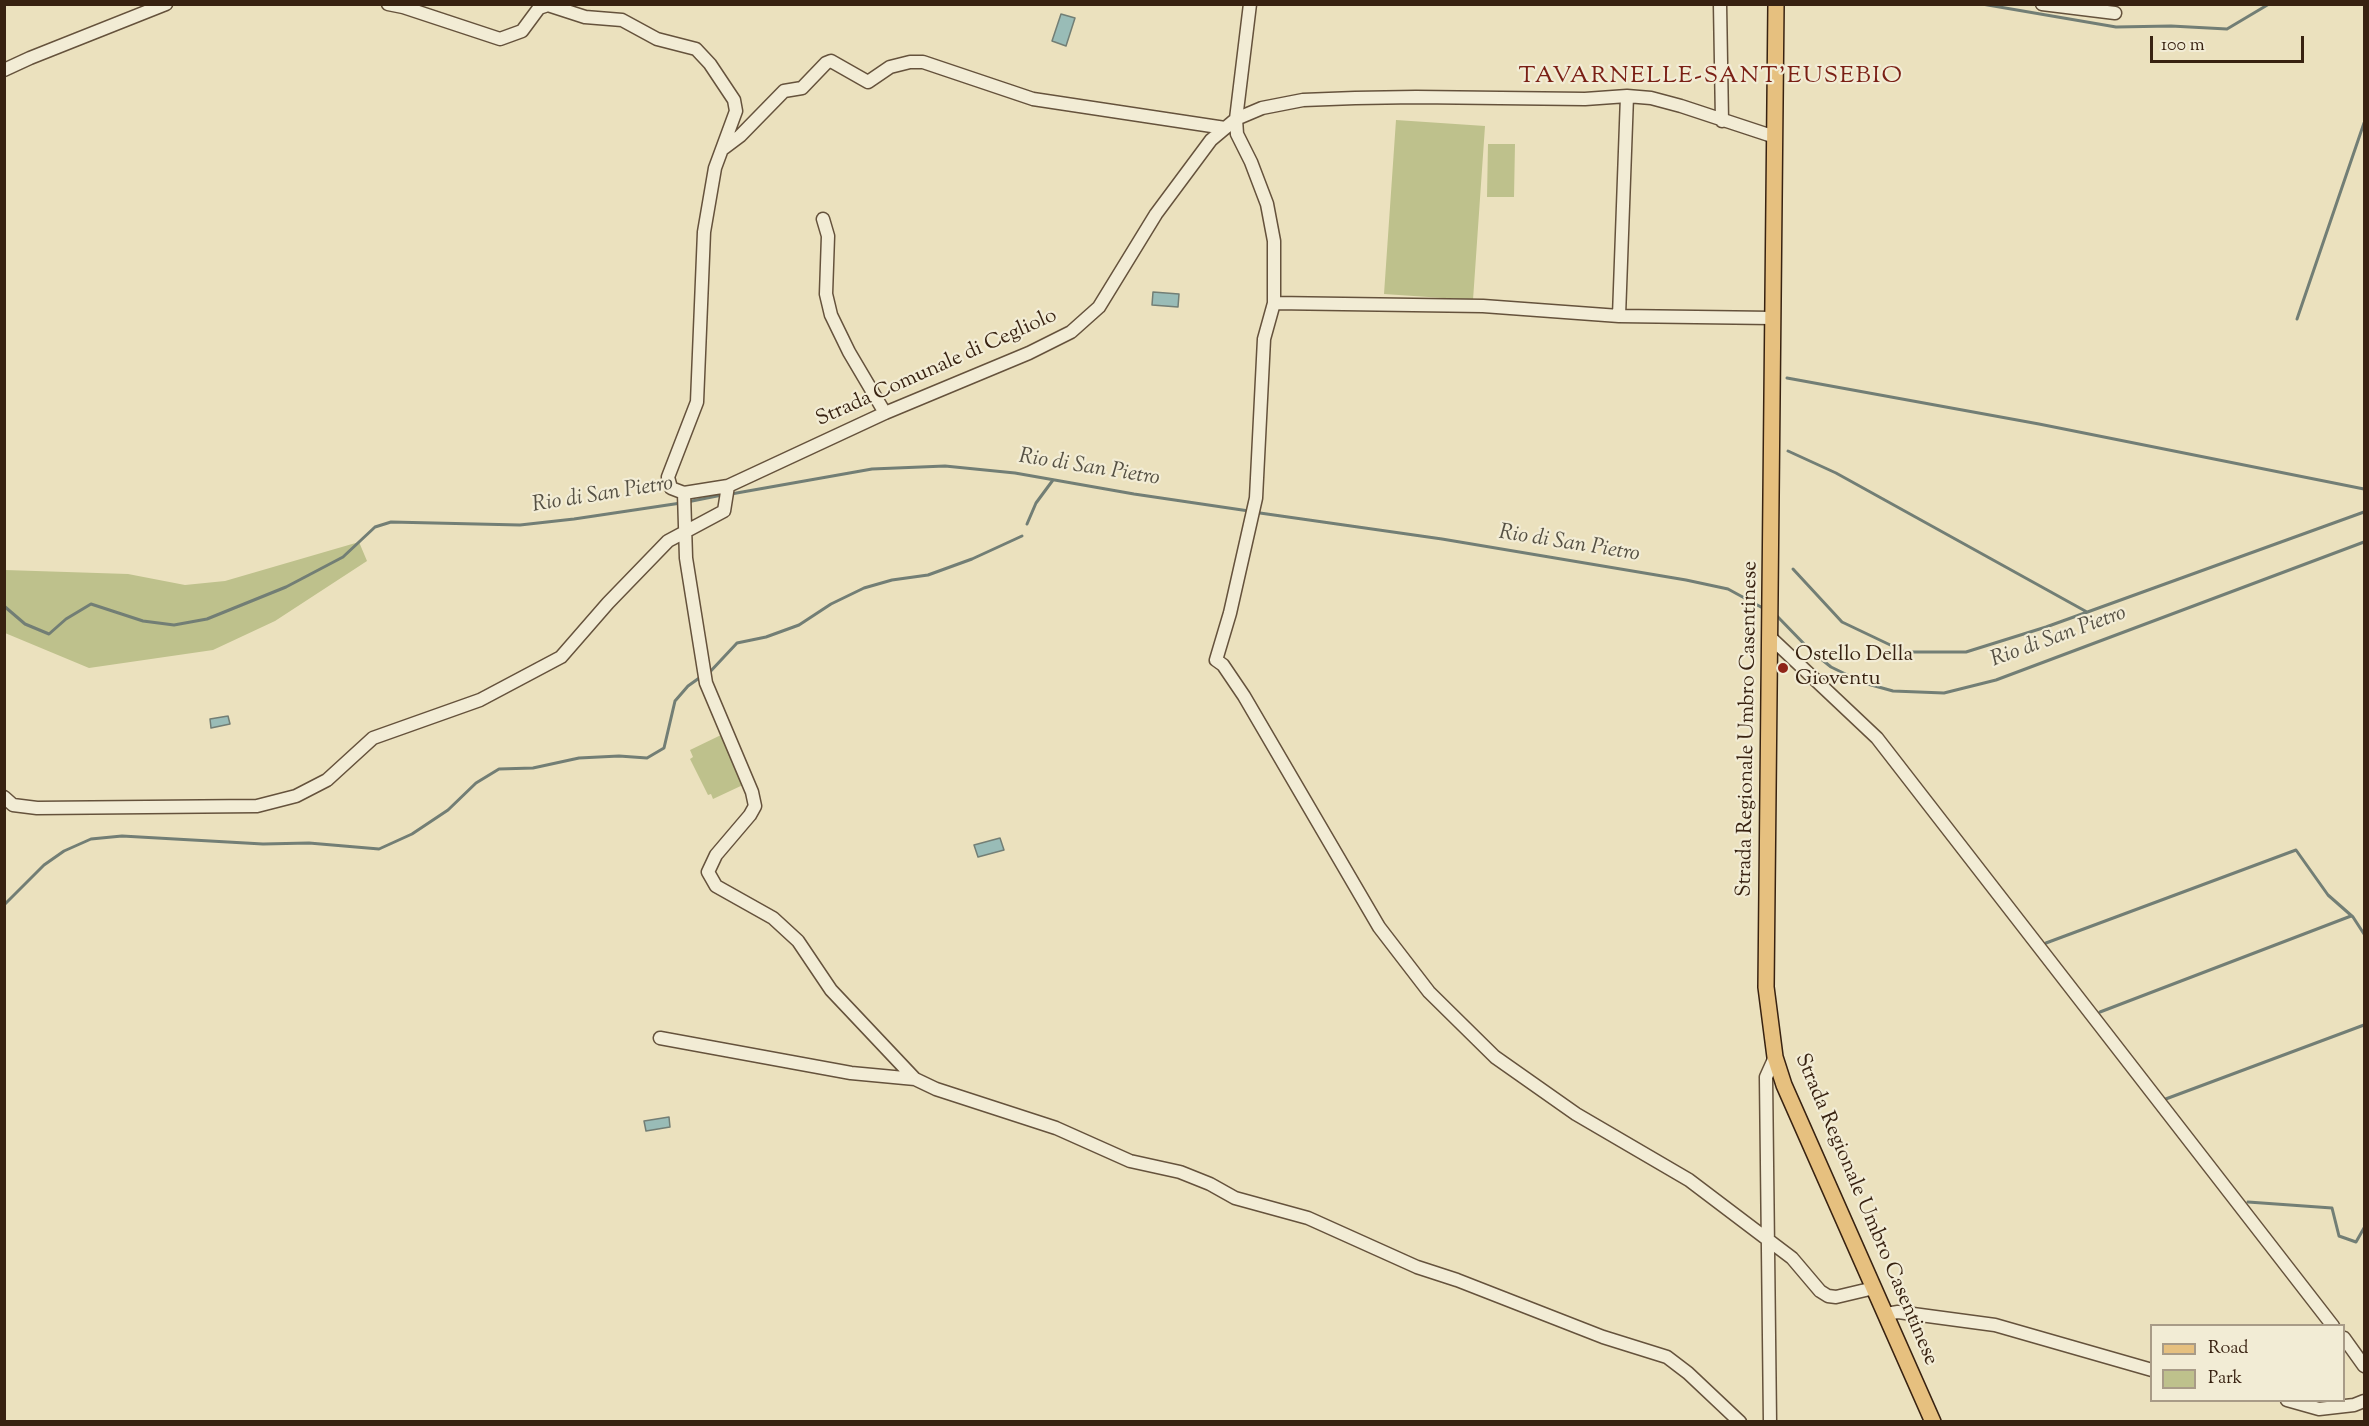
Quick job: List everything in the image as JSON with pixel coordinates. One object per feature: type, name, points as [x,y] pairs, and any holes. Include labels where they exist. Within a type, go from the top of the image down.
[{"type":"main road","name":"Strada Regionale Umbro Casentinese","points":[[1776,4],[1766,987],[1775,1057],[1784,1085],[1933,1422]]},
{"type":"street","points":[[4,70],[166,4]]},
{"type":"street","points":[[388,4],[501,39],[522,31],[538,8],[548,6],[585,17],[622,20],[657,39],[696,49],[710,64],[734,100],[736,111],[715,168],[704,232],[697,402],[668,477],[671,488],[684,493],[684,532],[705,683],[752,792],[754,806],[750,815],[716,855],[708,872],[716,886],[773,918],[798,941],[831,990],[915,1079]]},
{"type":"street","points":[[1250,4],[1236,119],[1237,134],[1268,204],[1274,241],[1274,303],[1264,339],[1256,498],[1230,613],[1216,660],[1223,665],[1244,696],[1379,927],[1429,992],[1496,1057],[1576,1114],[1689,1180],[1792,1258],[1820,1292],[1836,1297],[1874,1288]]},
{"type":"street","points":[[1720,4],[1722,121]]},
{"type":"street","points":[[2042,4],[2115,13]]},
{"type":"street","points":[[723,148],[740,136],[784,91],[802,88],[826,63],[831,61],[868,82],[890,67],[910,62],[923,62],[1033,99],[1225,128]]},
{"type":"street","points":[[1619,316],[1627,96]]},
{"type":"street","name":"Strada Comunale di Cegliolo","points":[[684,493],[728,486],[885,413],[1029,353],[1071,332],[1100,307],[1156,214],[1211,140],[1236,119],[1262,108],[1303,100],[1416,97],[1585,99],[1627,96],[1651,98],[1682,106],[1775,137]]},
{"type":"street","points":[[823,219],[828,236],[826,294],[831,315],[849,352],[885,413]]},
{"type":"street","points":[[1274,303],[1483,306],[1619,316],[1773,318]]},
{"type":"street","points":[[4,797],[13,806],[37,808],[257,806],[296,796],[327,780],[373,738],[480,700],[561,657],[608,603],[668,541],[724,511],[728,486]]},
{"type":"street","points":[[1771,638],[1877,738],[2332,1324]]},
{"type":"street","points":[[660,1038],[851,1073],[915,1079],[936,1089],[1056,1128],[1130,1161],[1180,1172],[1210,1184],[1235,1198],[1308,1218],[1417,1267],[1457,1280],[1603,1337],[1667,1357],[1688,1372],[1740,1422]]},
{"type":"street","points":[[1770,1422],[1767,1077],[1775,1057]]},
{"type":"street","points":[[1886,1314],[1898,1312],[1995,1324],[2150,1370]]},
{"type":"street","points":[[2345,1341],[2364,1366]]},
{"type":"street","points":[[2291,1402],[2319,1409],[2354,1406],[2364,1401]]},
{"type":"green space","points":[[1396,120],[1485,126],[1473,300],[1384,294]]},
{"type":"green space","points":[[1488,144],[1515,144],[1514,197],[1487,197]]},
{"type":"green space","points":[[359,542],[367,561],[275,621],[213,650],[89,668],[5,633],[5,570],[128,574],[185,585],[225,581]]},
{"type":"green space","points":[[721,735],[745,784],[713,799],[711,794],[708,795],[690,759],[693,757],[690,750]]},
{"type":"water","points":[[1061,14],[1075,18],[1066,46],[1052,41]]},
{"type":"water","points":[[1153,292],[1179,294],[1178,307],[1152,305]]},
{"type":"water","points":[[228,716],[230,724],[211,728],[210,719]]},
{"type":"water","points":[[1000,838],[1004,850],[978,857],[974,845]]},
{"type":"water","points":[[669,1117],[670,1127],[646,1131],[644,1121]]},
{"type":"waterway","points":[[1982,4],[2116,27],[2171,26],[2227,29],[2269,4]]},
{"type":"waterway","points":[[2297,319],[2364,123]]},
{"type":"waterway","points":[[1787,378],[2039,424],[2364,489]]},
{"type":"waterway","points":[[1788,451],[1836,473],[2087,612]]},
{"type":"waterway","name":"Rio di San Pietro","points":[[731,494],[872,469],[945,466],[1015,473],[1249,511]]},
{"type":"waterway","points":[[1027,524],[1036,503],[1053,480]]},
{"type":"waterway","name":"Rio di San Pietro","points":[[687,502],[722,495]]},
{"type":"waterway","name":"Rio di San Pietro","points":[[4,606],[25,624],[49,634],[66,619],[91,604],[143,621],[174,625],[207,619],[286,587],[343,557],[375,527],[391,522],[520,525],[681,503]]},
{"type":"waterway","points":[[1793,569],[1842,622],[1905,652],[1966,652],[2046,627],[2364,512]]},
{"type":"waterway","name":"Rio di San Pietro","points":[[1260,513],[1442,539],[1686,580],[1728,589],[1761,607]]},
{"type":"waterway","points":[[708,674],[737,643],[766,637],[799,625],[831,604],[864,588],[892,580],[928,575],[972,559],[1022,536]]},
{"type":"waterway","name":"Rio di San Pietro","points":[[1776,615],[1810,650],[1831,667],[1864,683],[1893,691],[1944,693],[1996,680],[2364,542]]},
{"type":"waterway","points":[[4,905],[44,865],[64,851],[91,839],[122,836],[263,844],[309,843],[379,849],[412,834],[448,810],[476,783],[499,769],[533,768],[579,758],[619,756],[647,758],[664,748],[675,701],[688,686],[702,676]]},
{"type":"waterway","points":[[2046,943],[2296,850],[2328,895],[2353,917],[2364,934]]},
{"type":"waterway","points":[[2100,1012],[2351,916]]},
{"type":"waterway","points":[[2163,1100],[2364,1025]]},
{"type":"waterway","points":[[2248,1202],[2332,1208],[2339,1236],[2356,1242],[2364,1228]]},
{"type":"place","name":"Ostello Della Gioventu","points":[[1783,668]]},
{"type":"district","name":"TAVARNELLE-SANT'EUSEBIO","points":[[1711,78]]}]
